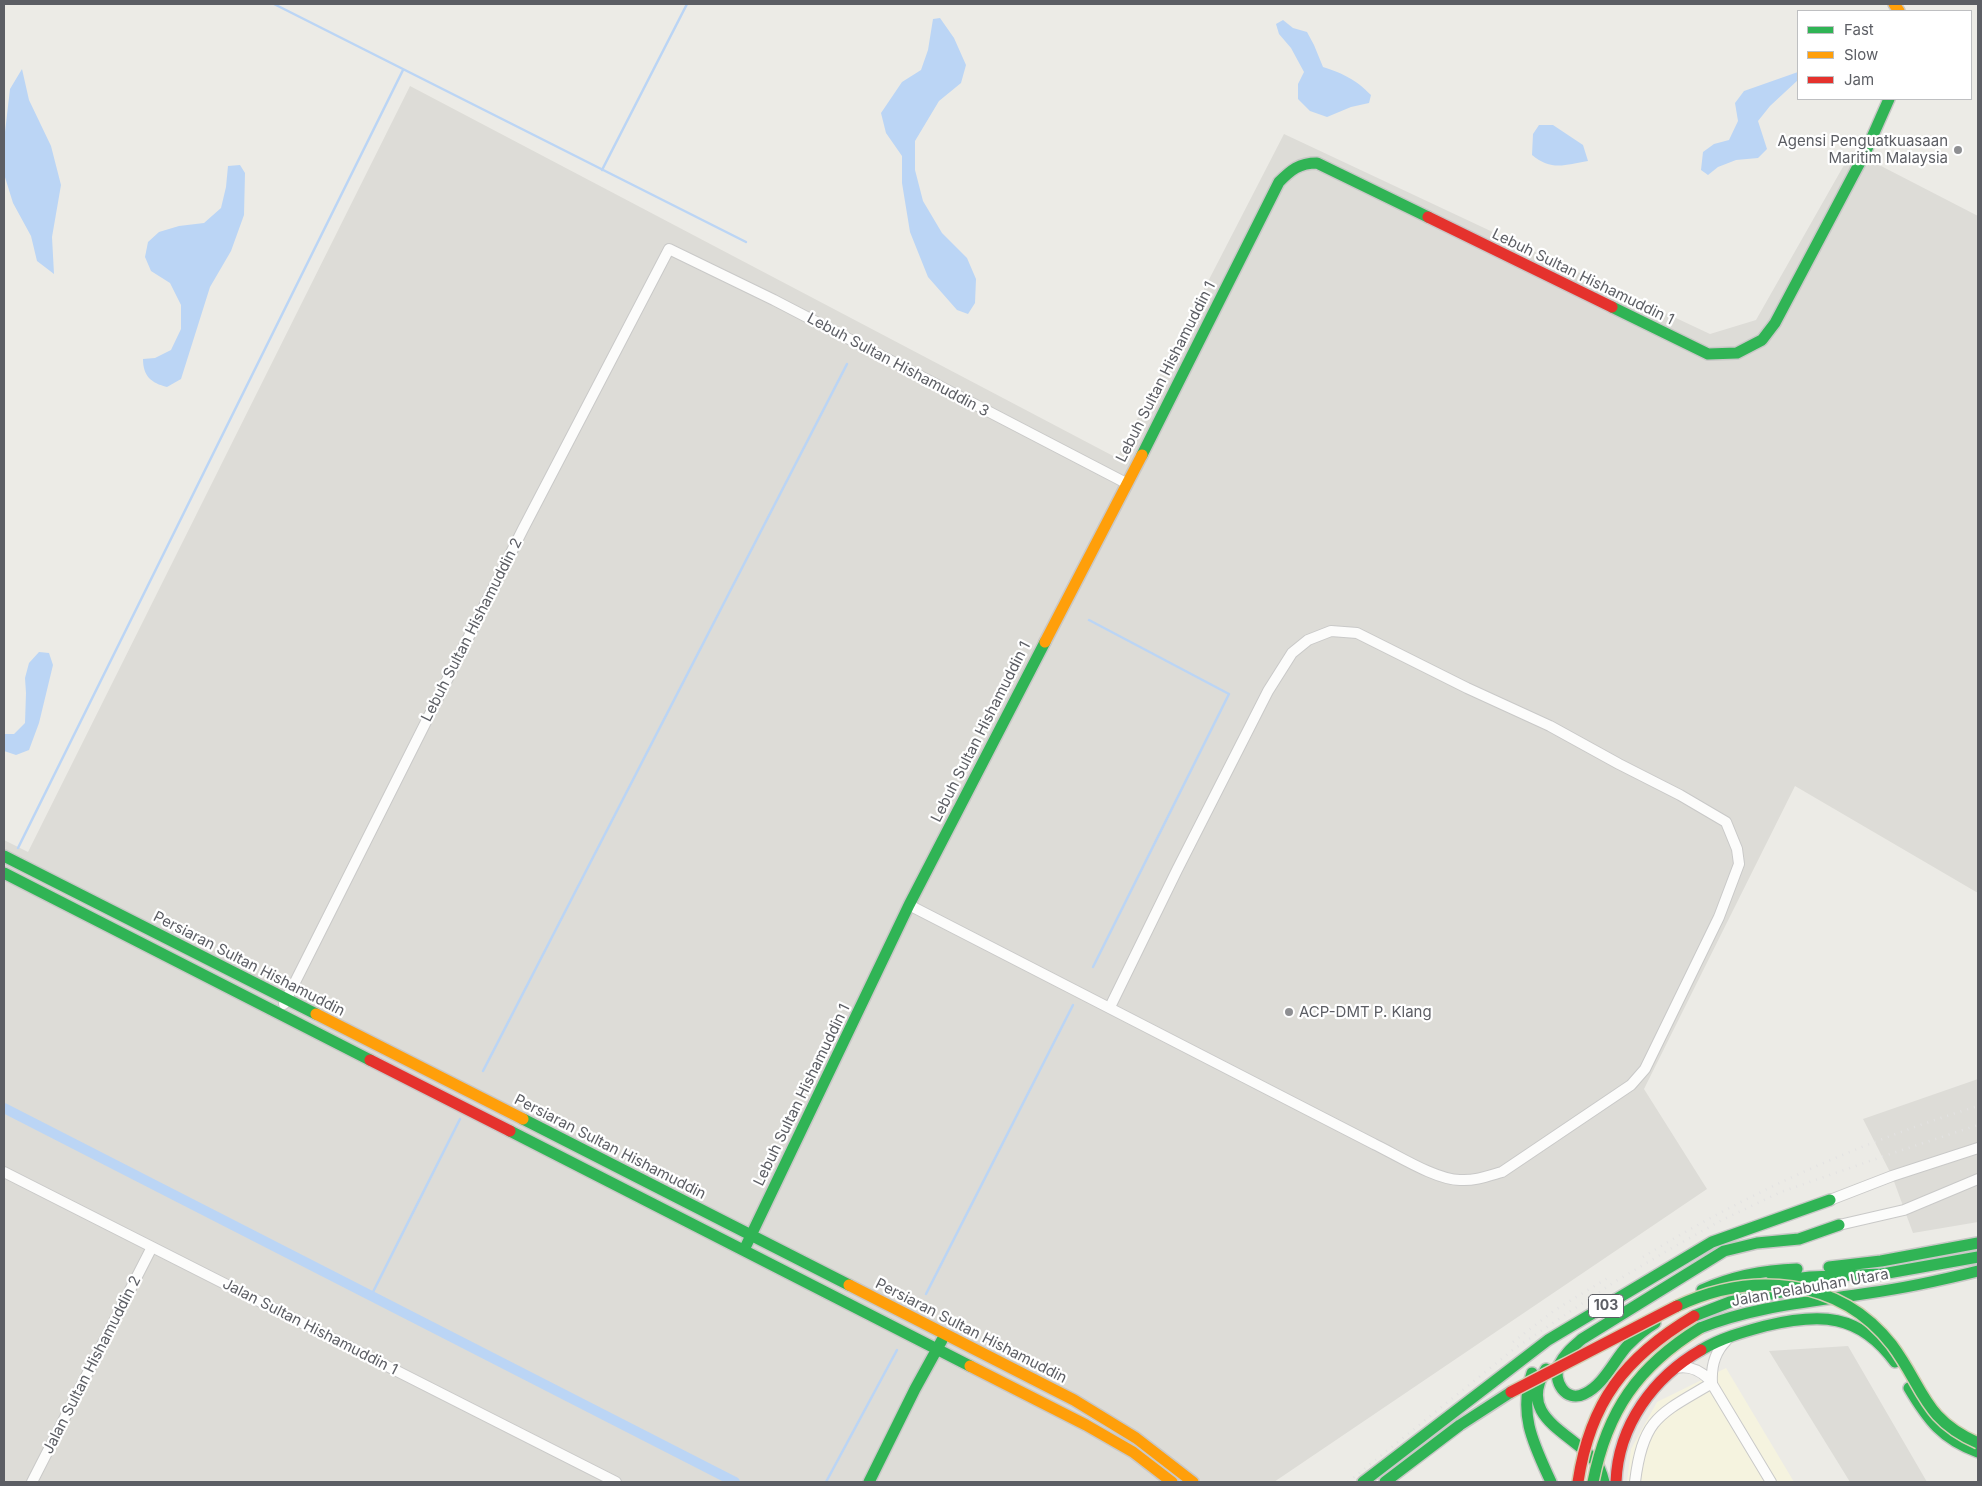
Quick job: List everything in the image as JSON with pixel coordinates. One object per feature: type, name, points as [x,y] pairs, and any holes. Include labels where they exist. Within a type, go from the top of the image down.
[{"type":"street","name":"Lebuh Sultan Hishamuddin 1","points":[[744,1250],[909,905],[1202,337],[1279,182],[1291,169],[1303,162],[1316,163],[1708,354],[1737,353],[1762,340],[1770,330],[1866,151],[1889,100]]},
{"type":"street","name":"Lebuh Sultan Hishamuddin 3","points":[[669,249],[774,300],[1126,483]]},
{"type":"street","name":"Lebuh Sultan Hishamuddin 2","points":[[279,1013],[523,529],[669,249]]},
{"type":"street","points":[[909,905],[1442,1177],[1459,1180],[1479,1179],[1502,1172],[1631,1085],[1645,1069],[1719,917],[1739,864],[1737,849],[1726,822],[1680,794],[1619,764],[1550,726],[1467,688],[1357,633],[1331,631],[1308,640],[1292,653],[1268,691],[1110,1007]]},
{"type":"street","name":"Persiaran Sultan Hishamuddin","points":[[4,856],[946,1334],[1095,1412],[1137,1438],[1193,1482]]},
{"type":"street","name":"Persiaran Sultan Hishamuddin","points":[[4,873],[1086,1425],[1133,1452],[1172,1482]]},
{"type":"street","points":[[1830,1200],[1892,1176],[1978,1148]]},
{"type":"street","name":"Jalan Sultan Hishamuddin 1","points":[[4,1172],[616,1482]]},
{"type":"street","points":[[1604,1482],[1600,1470],[1592,1459],[1548,1423],[1538,1401],[1539,1381],[1548,1367],[1565,1350],[1724,1251],[1757,1243],[1799,1239],[1839,1225],[1904,1210],[1978,1178]]},
{"type":"street","name":"103","points":[[1363,1482],[1548,1340],[1719,1239],[1830,1200]]},
{"type":"street","points":[[1385,1482],[1460,1425],[1511,1392],[1711,1286],[1743,1274],[1769,1270],[1838,1266],[1881,1261],[1978,1243]]},
{"type":"street","name":"Jalan Sultan Hishamuddin 2","points":[[32,1482],[152,1248]]},
{"type":"street","points":[[1578,1482],[1582,1454],[1589,1432],[1600,1407],[1615,1383],[1631,1362],[1644,1350],[1694,1316],[1730,1302],[1978,1257]]},
{"type":"street","points":[[1942,1280],[1978,1271]]},
{"type":"street","points":[[1588,1334],[1570,1349],[1558,1370],[1559,1385],[1564,1392],[1572,1396],[1580,1396],[1590,1392],[1630,1343],[1650,1326],[1674,1312],[1754,1286],[1777,1281],[1810,1277],[1882,1274]]},
{"type":"street","points":[[1942,1280],[1978,1278]]},
{"type":"street","name":"Jalan Pelabuhan Utara","points":[[1593,1482],[1603,1437],[1610,1420],[1627,1391],[1660,1354],[1685,1336],[1731,1316],[1750,1311],[1814,1299],[1869,1293],[1942,1280]]},
{"type":"street","points":[[1668,1310],[1718,1290],[1751,1284],[1790,1286],[1832,1299],[1862,1316],[1888,1341],[1902,1359],[1927,1404],[1938,1419],[1957,1434],[1978,1443]]},
{"type":"street","points":[[1616,1482],[1618,1460],[1633,1418],[1646,1397],[1666,1374],[1690,1355],[1774,1318],[1869,1293]]},
{"type":"street","points":[[1712,1383],[1712,1366],[1717,1353],[1724,1343],[1742,1332],[1813,1318],[1833,1320],[1857,1328],[1878,1342],[1890,1354],[1930,1422],[1955,1444],[1978,1452]]},
{"type":"street","points":[[1551,1482],[1534,1444],[1529,1427],[1526,1413],[1526,1391],[1542,1357],[1552,1344],[1577,1324]]},
{"type":"street","points":[[869,1482],[946,1334]]},
{"type":"street","points":[[1666,1374],[1678,1367],[1688,1367],[1700,1372],[1712,1383],[1771,1482]]},
{"type":"street","points":[[1635,1482],[1647,1432],[1654,1421],[1663,1412],[1712,1383]]},
{"type":"shaded area","points":[[410,86],[1117,458],[1284,134],[1710,334],[1756,320],[1852,151],[1978,216],[1978,893],[1795,786],[1644,1089],[1707,1189],[1274,1482],[4,1482],[4,840],[28,852]]},
{"type":"shaded area","points":[[1978,1079],[1978,1222],[1913,1233],[1892,1176],[1863,1119]]},
{"type":"shaded area","points":[[1848,1346],[1927,1482],[1850,1482],[1769,1351]]},
{"type":"shaded area","points":[[1726,1368],[1794,1482],[1627,1482],[1631,1449],[1657,1402]]},
{"type":"water","points":[[940,18],[954,38],[966,65],[961,83],[939,101],[915,141],[915,170],[923,201],[942,233],[967,258],[976,279],[975,303],[968,314],[957,310],[928,277],[910,232],[902,183],[902,156],[886,133],[881,113],[902,82],[921,70],[928,50],[933,19]]},
{"type":"water","points":[[1283,20],[1293,28],[1307,32],[1323,67],[1343,75],[1360,85],[1371,95],[1369,103],[1351,107],[1327,117],[1310,111],[1298,99],[1298,84],[1304,72],[1291,48],[1279,34],[1276,24]]},
{"type":"water","points":[[22,69],[29,100],[51,146],[61,185],[52,237],[54,274],[37,261],[31,236],[13,203],[4,174],[5,132],[10,89]]},
{"type":"water","points":[[1797,72],[1797,81],[1770,106],[1758,121],[1767,149],[1758,158],[1736,160],[1718,167],[1708,175],[1701,170],[1703,152],[1714,144],[1729,140],[1738,121],[1735,103],[1744,91]]},
{"type":"water","points":[[1539,125],[1553,125],[1583,145],[1588,161],[1558,166],[1546,163],[1532,155],[1533,134]]},
{"type":"water","points":[[240,165],[245,173],[244,215],[231,251],[210,287],[181,379],[167,387],[161,385],[152,381],[146,374],[143,359],[155,358],[171,350],[181,329],[181,305],[170,283],[151,271],[145,257],[148,242],[159,232],[179,226],[204,223],[221,208],[228,166]]},
{"type":"water","points":[[39,652],[49,653],[53,665],[39,723],[29,750],[16,755],[4,751],[4,734],[14,734],[25,723],[25,678],[29,663]]},
{"type":"waterway","points":[[274,4],[746,242]]},
{"type":"waterway","points":[[602,170],[687,4]]},
{"type":"waterway","points":[[18,848],[403,70]]},
{"type":"waterway","points":[[483,1071],[847,364]]},
{"type":"waterway","points":[[1089,620],[1229,694],[1093,967]]},
{"type":"waterway","points":[[926,1294],[1073,1005]]},
{"type":"waterway","points":[[4,1108],[735,1482]]},
{"type":"waterway","points":[[371,1296],[460,1119]]},
{"type":"waterway","points":[[826,1482],[897,1350]]},
{"type":"railway","points":[[1643,1257],[1723,1211],[1806,1171],[1891,1136],[1978,1106]]},
{"type":"railway","points":[[1348,1482],[1514,1349],[1616,1281],[1672,1248],[1722,1220],[1781,1192],[1978,1125]]},
{"type":"railway","points":[[1513,1342],[1555,1310],[1611,1276]]},
{"type":"traffic: fast","points":[[1612,307],[1708,354],[1737,353],[1762,340],[1775,323],[1866,151],[1889,100]]},
{"type":"traffic: fast","points":[[1142,455],[1279,182],[1287,174],[1300,166],[1317,163],[1428,217]]},
{"type":"traffic: fast","points":[[744,1250],[909,905],[1045,642]]},
{"type":"traffic: fast","points":[[4,856],[316,1014]]},
{"type":"traffic: fast","points":[[4,873],[370,1060]]},
{"type":"traffic: fast","points":[[523,1119],[849,1285]]},
{"type":"traffic: fast","points":[[510,1131],[970,1366]]},
{"type":"traffic: fast","points":[[1363,1482],[1548,1340],[1712,1242],[1830,1200]]},
{"type":"traffic: fast","points":[[1655,1323],[1628,1345],[1603,1378],[1591,1390],[1584,1394],[1572,1396],[1562,1389],[1557,1378],[1559,1365],[1566,1354],[1582,1339],[1724,1251],[1757,1243],[1799,1239],[1839,1225]]},
{"type":"traffic: fast","points":[[1829,1267],[1881,1261],[1978,1243]]},
{"type":"traffic: fast","points":[[1871,1276],[1978,1257]]},
{"type":"traffic: fast","points":[[1702,1290],[1748,1275],[1797,1269]]},
{"type":"traffic: fast","points":[[1700,1328],[1762,1310],[1896,1289],[1978,1271]]},
{"type":"traffic: fast","points":[[1770,1282],[1810,1277],[1882,1274]]},
{"type":"traffic: fast","points":[[1677,1306],[1705,1295],[1734,1288],[1764,1285],[1792,1287],[1820,1294],[1846,1305],[1871,1322],[1892,1345],[1935,1413],[1960,1434],[1978,1443]]},
{"type":"traffic: fast","points":[[1694,1316],[1730,1302],[1791,1290]]},
{"type":"traffic: fast","points":[[1701,1350],[1724,1339],[1765,1326],[1803,1319],[1821,1319],[1853,1326],[1867,1334],[1895,1362]]},
{"type":"traffic: fast","points":[[1593,1482],[1607,1433],[1628,1393],[1659,1358],[1700,1328]]},
{"type":"traffic: fast","points":[[869,1482],[915,1389],[942,1340]]},
{"type":"traffic: fast","points":[[1546,1369],[1539,1386],[1538,1400],[1542,1412],[1550,1422],[1595,1461],[1601,1471],[1604,1482]]},
{"type":"traffic: fast","points":[[1532,1373],[1528,1388],[1527,1416],[1534,1442],[1551,1482]]},
{"type":"traffic: fast","points":[[1909,1388],[1937,1427],[1955,1441],[1978,1452]]},
{"type":"traffic: fast","points":[[1385,1482],[1460,1425],[1511,1392]]},
{"type":"traffic: slow","points":[[1894,4],[1898,10]]},
{"type":"traffic: slow","points":[[1045,642],[1142,455]]},
{"type":"traffic: slow","points":[[316,1014],[523,1119]]},
{"type":"traffic: slow","points":[[849,1285],[1074,1400],[1136,1438],[1193,1482]]},
{"type":"traffic: slow","points":[[970,1366],[1086,1425],[1133,1452],[1172,1482]]},
{"type":"traffic: jam","points":[[1428,217],[1612,307]]},
{"type":"traffic: jam","points":[[370,1060],[510,1131]]},
{"type":"traffic: jam","points":[[1511,1392],[1677,1306]]},
{"type":"traffic: jam","points":[[1578,1482],[1591,1428],[1615,1384],[1630,1365],[1648,1348],[1694,1316]]},
{"type":"traffic: jam","points":[[1616,1482],[1618,1461],[1631,1422],[1654,1389],[1668,1374],[1701,1350]]},
{"type":"place","name":"Agensi Penguatkuasaan Maritim Malaysia","points":[[1958,150]]},
{"type":"place","name":"ACP-DMT P. Klang","points":[[1289,1012]]}]
